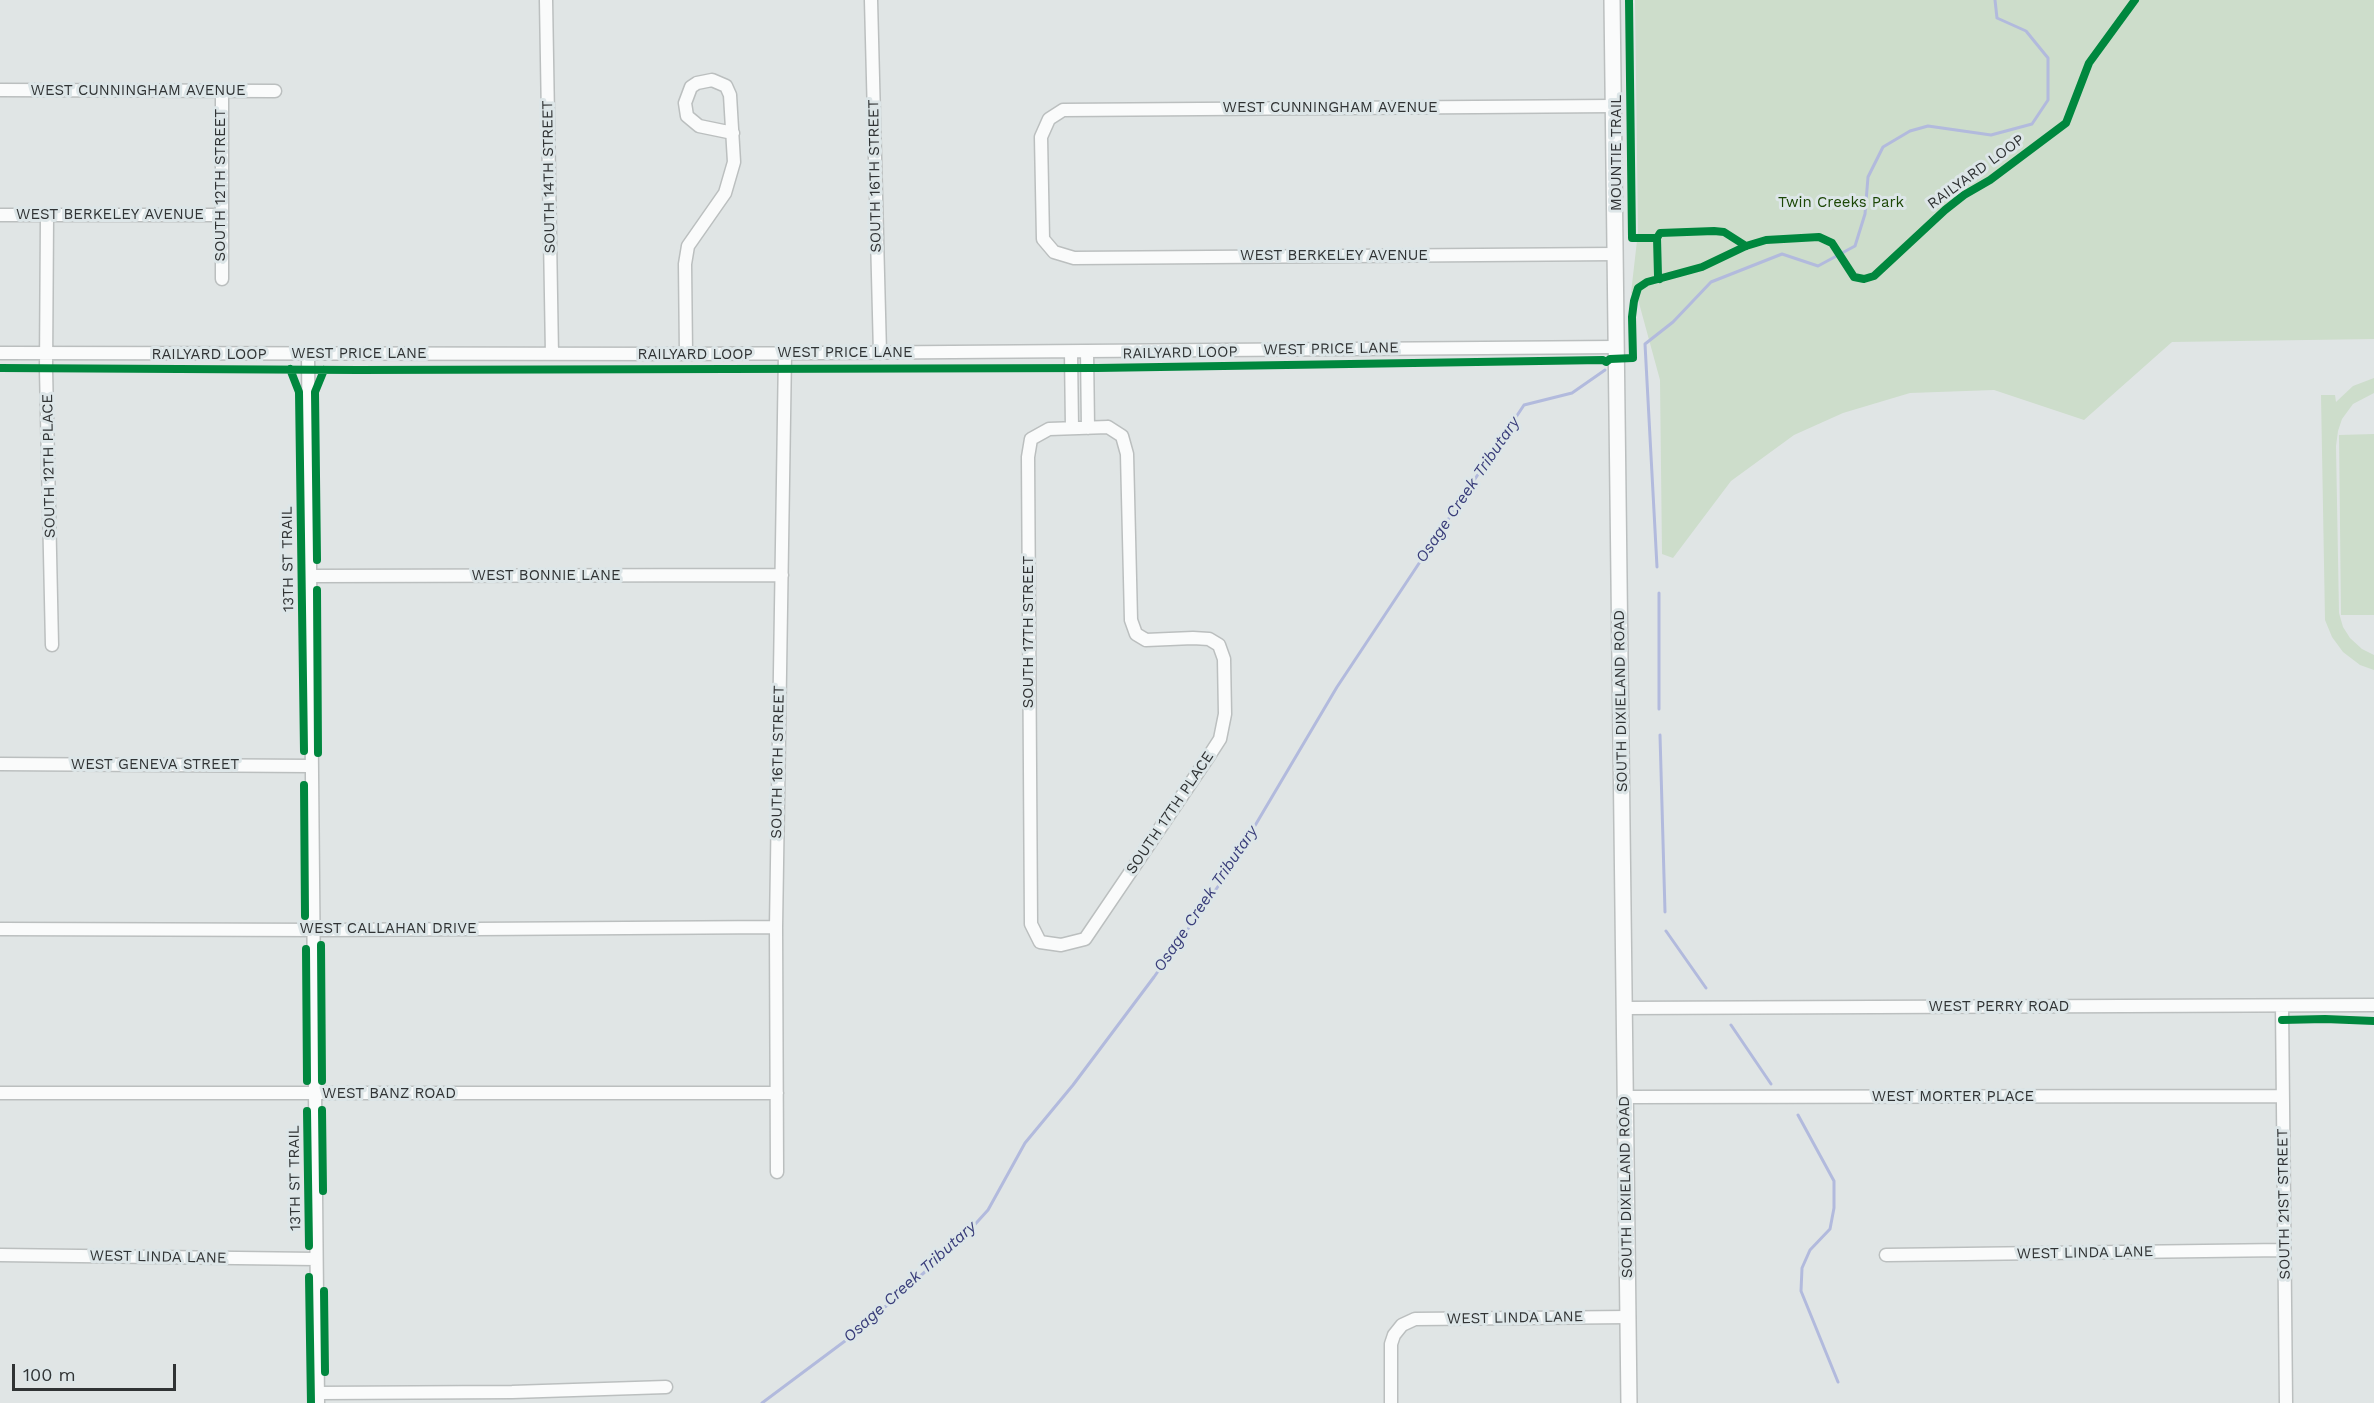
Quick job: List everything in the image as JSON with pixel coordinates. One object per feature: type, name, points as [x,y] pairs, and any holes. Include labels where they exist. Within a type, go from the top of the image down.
[{"type":"main road","name":"SOUTH DIXIELAND ROAD","points":[[1612,0],[1629,1403]]},
{"type":"street","name":"SOUTH 14TH STREET","points":[[546,0],[552,354]]},
{"type":"street","name":"SOUTH 16TH STREET","points":[[871,0],[880,353]]},
{"type":"street","points":[[686,354],[686,255],[692,238],[720,202],[729,185],[735,162],[733,133],[730,95],[726,86],[712,80],[697,83],[692,87],[685,103],[687,116],[699,126],[733,133]]},
{"type":"street","name":"WEST CUNNINGHAM AVENUE","points":[[0,90],[275,91]]},
{"type":"street","name":"SOUTH 12TH STREET","points":[[222,91],[220,215],[222,279]]},
{"type":"street","name":"WEST CUNNINGHAM AVENUE","points":[[1054,252],[1043,239],[1041,137],[1049,119],[1063,110],[1614,106]]},
{"type":"street","name":"WEST BERKELEY AVENUE","points":[[0,215],[220,215]]},
{"type":"street","name":"SOUTH 12TH PLACE","points":[[47,216],[52,645]]},
{"type":"street","name":"WEST BERKELEY AVENUE","points":[[1054,252],[1074,258],[1616,254]]},
{"type":"street","name":"WEST PRICE LANE","points":[[0,353],[686,354],[1617,347]]},
{"type":"street","points":[[1087,351],[1088,428]]},
{"type":"street","points":[[1071,352],[1072,428]]},
{"type":"street","name":"SOUTH 16TH STREET","points":[[777,1172],[776,927],[785,353]]},
{"type":"street","points":[[308,354],[318,1398],[513,1397],[666,1387]]},
{"type":"street","name":"SOUTH 17TH PLACE","points":[[1040,942],[1061,945],[1085,939],[1209,756],[1220,738],[1225,714],[1224,659],[1219,645],[1209,639],[1146,640],[1136,634],[1131,620],[1127,454],[1122,436],[1108,428],[1072,428]]},
{"type":"street","name":"SOUTH 17TH STREET","points":[[1040,942],[1031,924],[1028,457],[1031,439],[1049,429],[1072,428]]},
{"type":"street","name":"WEST BONNIE LANE","points":[[309,576],[782,575]]},
{"type":"street","name":"WEST GENEVA STREET","points":[[0,764],[311,766]]},
{"type":"street","name":"WEST CALLAHAN DRIVE","points":[[0,929],[313,930],[776,927]]},
{"type":"street","name":"WEST PERRY ROAD","points":[[1624,1008],[2374,1005]]},
{"type":"street","name":"SOUTH 21ST STREET","points":[[2282,1006],[2286,1403]]},
{"type":"street","name":"WEST BANZ ROAD","points":[[0,1093],[314,1095],[777,1093]]},
{"type":"street","name":"WEST MORTER PLACE","points":[[1624,1097],[2282,1096]]},
{"type":"street","name":"WEST LINDA LANE","points":[[1886,1255],[2284,1250]]},
{"type":"street","name":"WEST LINDA LANE","points":[[0,1255],[316,1259]]},
{"type":"street","name":"WEST LINDA LANE","points":[[1391,1403],[1391,1344],[1394,1335],[1402,1325],[1415,1319],[1629,1317]]},
{"type":"green space","name":"Twin Creeks Park","points":[[1635,0],[2374,0],[2374,339],[2172,342],[2084,420],[1994,390],[1910,393],[1843,413],[1794,435],[1731,481],[1673,558],[1662,554],[1660,380],[1639,303],[1631,293],[1638,232]]},
{"type":"green space","points":[[2374,378],[2374,393],[2353,404],[2342,419],[2336,446],[2339,613],[2343,627],[2350,638],[2362,649],[2374,655],[2374,670],[2360,665],[2343,652],[2332,637],[2325,620],[2321,395],[2335,395],[2336,402],[2353,386]]},
{"type":"green space","points":[[2374,434],[2374,615],[2341,615],[2339,435]]},
{"type":"waterway","name":"Osage Creek Tributary","points":[[1657,567],[1645,344],[1673,322],[1711,282],[1782,254],[1818,266],[1855,246],[1865,214],[1868,177],[1883,147],[1910,131],[1928,126],[1991,135],[2032,124],[2048,100],[2048,58],[2026,31],[1997,18],[1995,0]]},
{"type":"waterway","name":"Osage Creek Tributary","points":[[762,1403],[853,1335],[959,1242],[988,1210],[1025,1143],[1073,1085],[1224,878],[1337,687],[1524,405],[1572,393],[1605,370]]},
{"type":"waterway","points":[[1659,593],[1659,709]]},
{"type":"waterway","points":[[1660,735],[1665,912]]},
{"type":"waterway","points":[[1666,931],[1706,988]]},
{"type":"waterway","points":[[1731,1025],[1771,1084]]},
{"type":"waterway","points":[[1798,1115],[1834,1181],[1834,1208],[1830,1229],[1810,1250],[1802,1268],[1801,1291],[1838,1382]]},
{"type":"cycle path","name":"MOUNTIE TRAIL","points":[[1629,0],[1632,238],[1657,238],[1660,279]]},
{"type":"cycle path","name":"RAILYARD LOOP","points":[[0,368],[358,370],[1097,368],[1603,360],[1606,362],[1610,359],[1633,358],[1632,317],[1638,288],[1647,282],[1702,267],[1746,246],[1766,240],[1819,237],[1832,243],[1854,277],[1864,279],[1874,276],[1945,210],[1964,195],[1990,180],[2066,123],[2089,63],[2135,0]]},
{"type":"cycle path","points":[[1657,238],[1660,233],[1714,231],[1724,232],[1746,246]]},
{"type":"cycle path","name":"13TH ST TRAIL","points":[[290,369],[299,392],[304,751]]},
{"type":"cycle path","points":[[317,560],[315,392],[324,370]]},
{"type":"cycle path","points":[[317,590],[318,753]]},
{"type":"cycle path","points":[[304,785],[305,916]]},
{"type":"cycle path","points":[[321,945],[322,1081]]},
{"type":"cycle path","points":[[306,949],[307,1081]]},
{"type":"cycle path","points":[[2282,1020],[2374,1021]]},
{"type":"cycle path","points":[[322,1110],[323,1191]]},
{"type":"cycle path","name":"13TH ST TRAIL","points":[[307,1111],[309,1246]]},
{"type":"cycle path","points":[[309,1277],[311,1403]]},
{"type":"cycle path","points":[[324,1291],[325,1372]]}]
